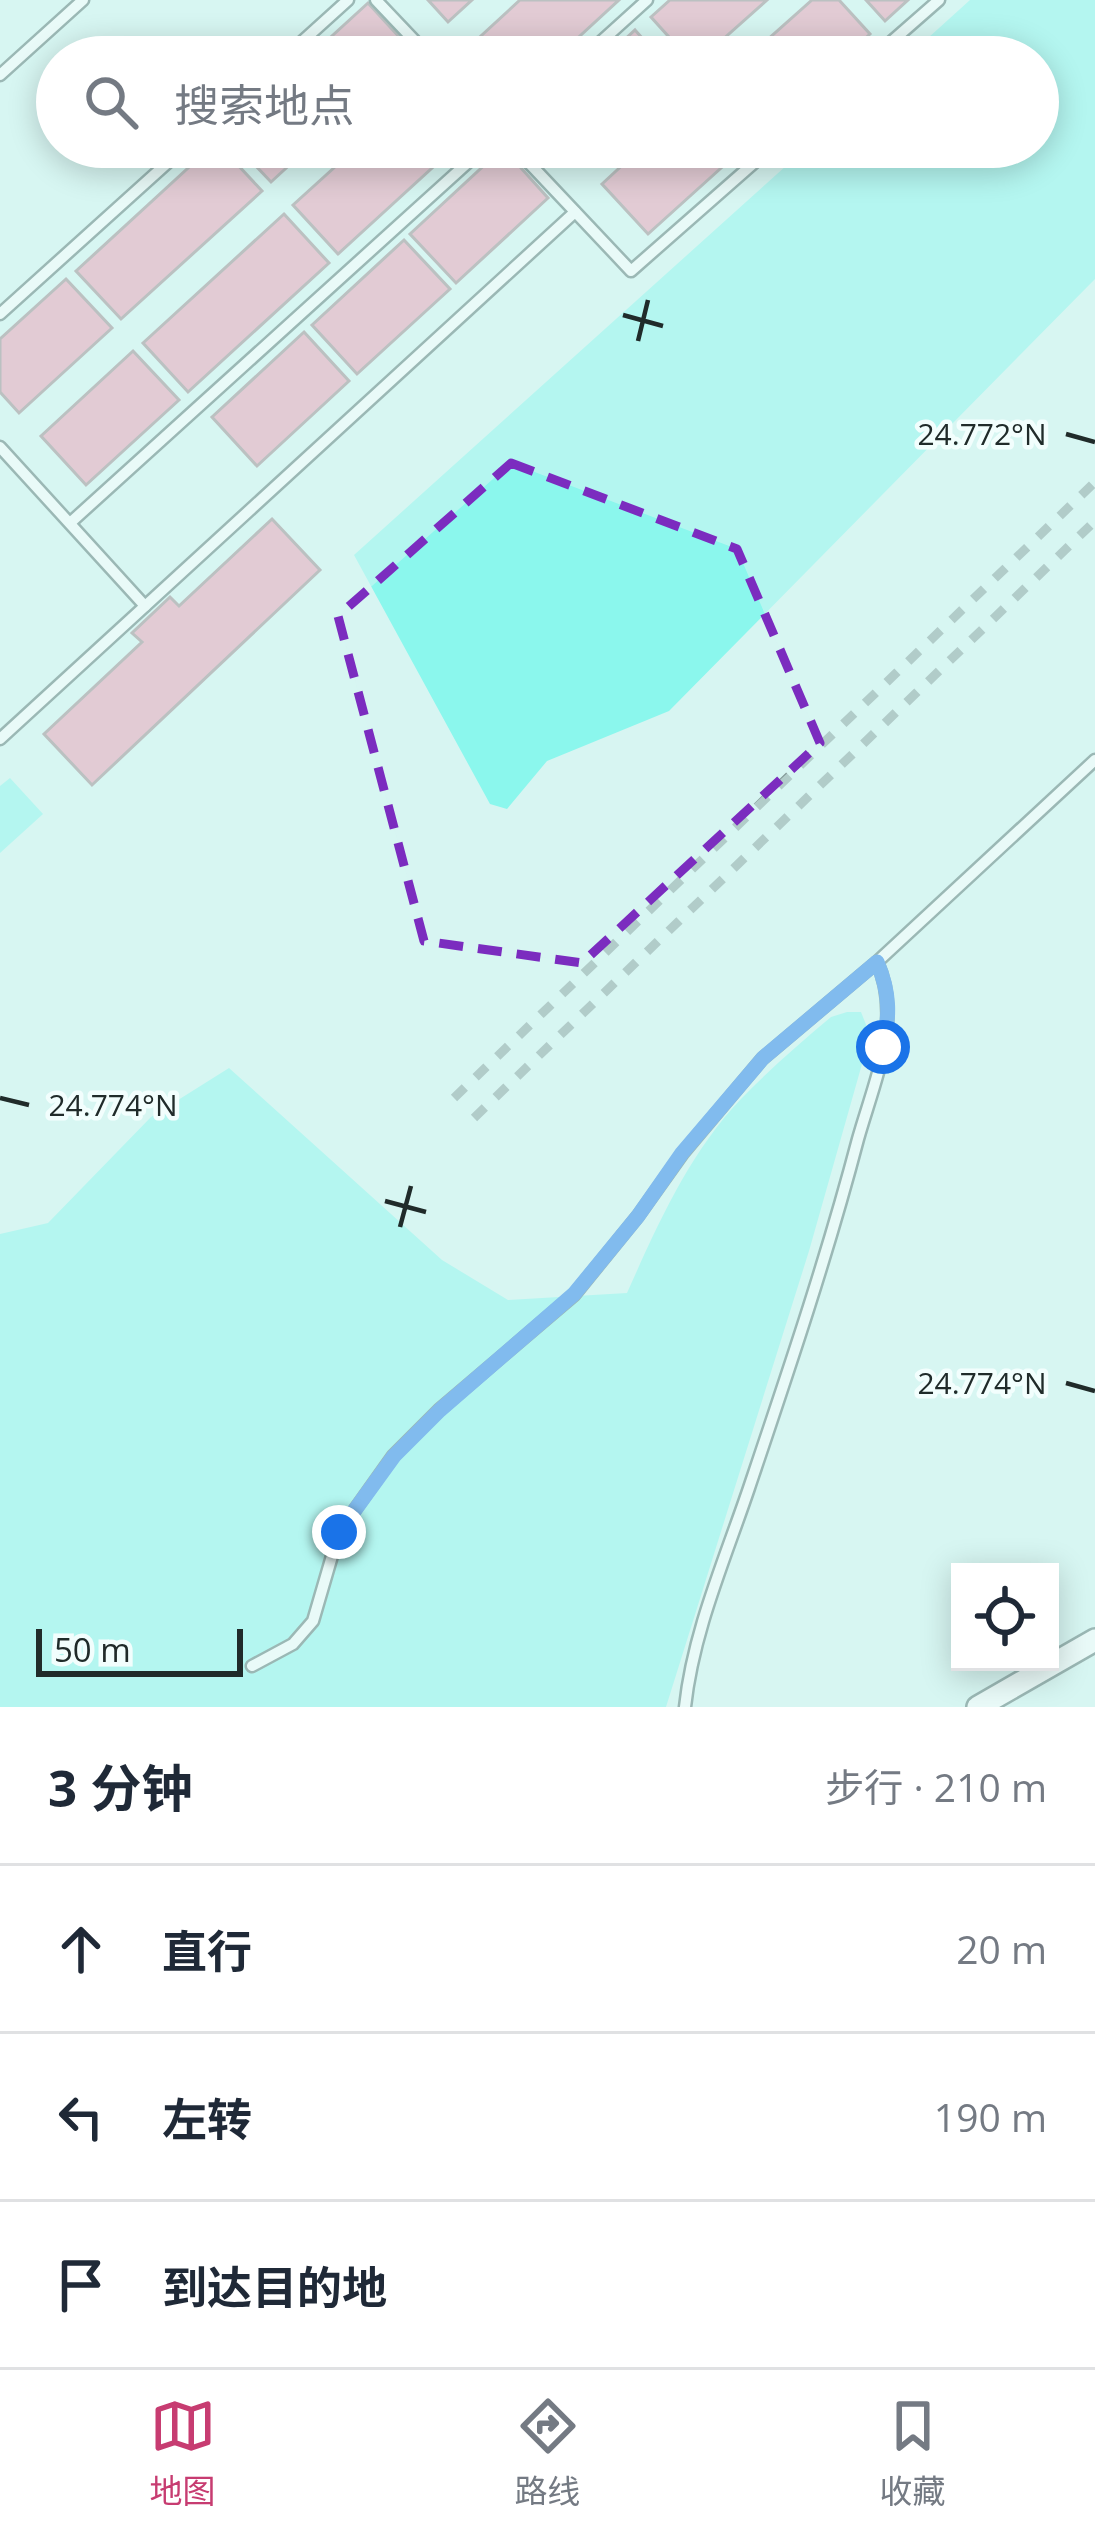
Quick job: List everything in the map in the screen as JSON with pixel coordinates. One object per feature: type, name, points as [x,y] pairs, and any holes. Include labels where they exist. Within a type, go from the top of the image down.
[{"type":"street","points":[[978,1707],[1095,1640]]},
{"type":"lane","points":[[43,36],[83,0]]},
{"type":"lane","points":[[308,36],[348,0]]},
{"type":"lane","points":[[376,0],[410,36]]},
{"type":"lane","points":[[607,36],[647,0]]},
{"type":"lane","points":[[898,36],[939,0]]},
{"type":"lane","points":[[0,75],[36,42]]},
{"type":"lane","points":[[0,314],[162,168]]},
{"type":"lane","points":[[70,523],[462,168]]},
{"type":"lane","points":[[534,168],[631,271],[748,168]]},
{"type":"lane","points":[[0,739],[575,212]]},
{"type":"lane","points":[[0,446],[146,606]]},
{"type":"lane","points":[[252,1666],[293,1644],[313,1621],[339,1532],[394,1456],[574,1294],[682,1153],[763,1058],[877,962],[1095,760]]},
{"type":"lane","points":[[686,1707],[704,1621],[831,1244],[883,1047],[890,1013],[877,962]]},
{"type":"highlighted area","points":[[511,463],[737,549],[820,743],[582,963],[424,941],[338,616]]},
{"type":"shaded area","points":[[970,0],[1095,0],[1095,279],[669,711],[547,761],[507,809],[490,804],[354,555],[784,168],[1059,168],[1059,36],[930,36]]},
{"type":"shaded area","points":[[10,778],[43,814],[0,853],[0,786]]},
{"type":"shaded area","points":[[861,1012],[867,1027],[864,1057],[809,1251],[666,1707],[0,1707],[0,1234],[48,1223],[151,1117],[229,1068],[442,1260],[508,1300],[627,1293],[676,1191],[722,1120],[831,1017]]},
{"type":"building","points":[[428,0],[472,0],[448,22]]},
{"type":"building","points":[[520,0],[619,0],[580,36],[481,36]]},
{"type":"building","points":[[670,0],[767,0],[727,36],[668,36],[651,17]]},
{"type":"building","points":[[812,0],[839,0],[870,34],[868,36],[772,36]]},
{"type":"building","points":[[866,0],[908,0],[885,21]]},
{"type":"building","points":[[368,3],[398,36],[332,36]]},
{"type":"building","points":[[188,168],[241,168],[262,191],[121,319],[76,271]]},
{"type":"building","points":[[258,168],[286,168],[271,182]]},
{"type":"building","points":[[334,168],[432,168],[338,254],[293,205]]},
{"type":"building","points":[[481,168],[521,168],[548,198],[456,283],[410,234]]},
{"type":"building","points":[[619,168],[721,168],[648,234],[602,184]]},
{"type":"building","points":[[284,214],[329,263],[188,392],[143,343]]},
{"type":"building","points":[[404,240],[450,289],[357,374],[312,325]]},
{"type":"building","points":[[66,279],[112,328],[19,413],[0,392],[0,339]]},
{"type":"building","points":[[304,332],[349,381],[257,466],[212,417]]},
{"type":"building","points":[[133,351],[179,400],[86,485],[41,436]]},
{"type":"building","points":[[272,519],[320,570],[92,785],[44,734],[142,642],[132,633],[170,597],[179,606]]},
{"type":"railway","points":[[454,1098],[1095,482]]},
{"type":"railway","points":[[474,1118],[1095,521]]},
{"type":"route","points":[[339,1532],[394,1456],[574,1294],[682,1153],[763,1058],[877,962],[890,1013],[883,1047]]}]
